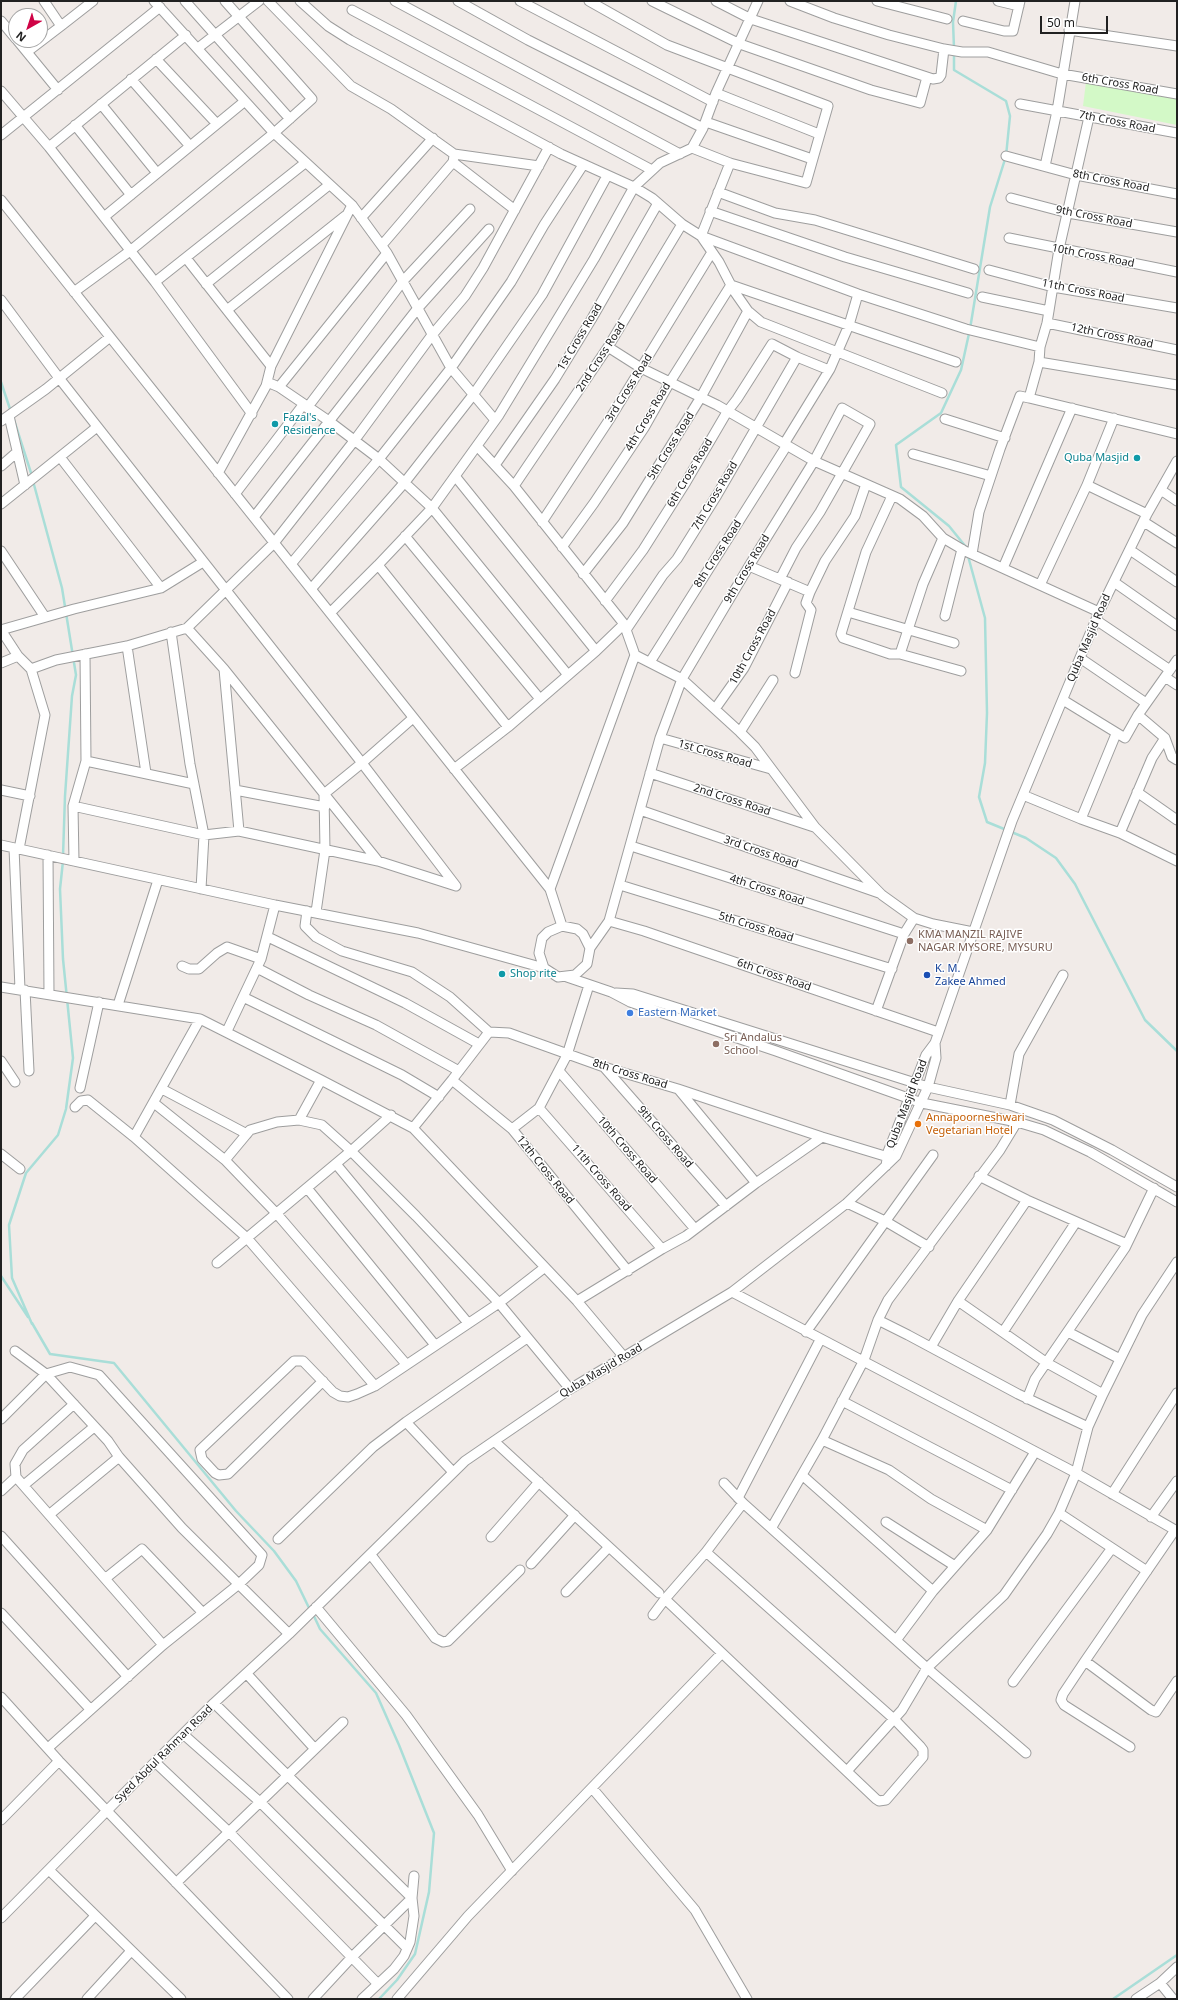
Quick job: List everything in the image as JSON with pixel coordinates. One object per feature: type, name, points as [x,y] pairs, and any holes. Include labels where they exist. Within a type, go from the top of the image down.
[{"type":"street","points":[[44,1],[61,26]]},
{"type":"street","points":[[27,52],[93,1]]},
{"type":"street","points":[[185,1],[290,119]]},
{"type":"street","points":[[74,292],[130,251],[274,133],[312,99],[225,1]]},
{"type":"street","points":[[198,48],[259,1]]},
{"type":"street","points":[[268,1],[351,86],[391,109],[433,138],[453,158],[515,210]]},
{"type":"street","points":[[300,1],[328,26],[350,40],[549,148],[583,165],[634,187],[682,224],[701,236],[858,294],[966,329],[1040,347]]},
{"type":"street","points":[[395,1],[680,154]]},
{"type":"street","points":[[458,1],[528,40],[705,125],[812,159]]},
{"type":"street","points":[[520,1],[715,98],[820,134]]},
{"type":"street","points":[[589,1],[667,46],[828,106],[806,183],[730,164],[692,148]]},
{"type":"street","points":[[652,1],[740,44],[871,90],[920,103],[927,77]]},
{"type":"street","points":[[716,1],[751,19],[936,79],[941,75],[946,50]]},
{"type":"street","points":[[330,613],[432,508],[495,420],[594,259],[634,187],[660,163],[692,148],[705,125],[715,98],[758,1]]},
{"type":"street","name":"6th Cross Road","points":[[790,1],[855,24],[946,50],[962,52],[988,52],[1062,74],[1177,94]]},
{"type":"street","points":[[877,1],[946,19]]},
{"type":"street","points":[[962,21],[1004,31],[1013,31],[1015,28],[1020,3],[998,1]]},
{"type":"street","points":[[1045,166],[1057,111],[1069,30],[1075,1]]},
{"type":"street","points":[[1,135],[58,90],[157,4],[274,133],[352,205],[384,249],[451,368],[495,420]]},
{"type":"street","points":[[352,10],[652,170]]},
{"type":"street","points":[[1,21],[8,29]]},
{"type":"street","points":[[1069,30],[1177,46]]},
{"type":"street","points":[[48,147],[186,35]]},
{"type":"street","points":[[24,48],[58,90]]},
{"type":"street","points":[[156,59],[217,124]]},
{"type":"street","points":[[132,79],[190,146]]},
{"type":"street","points":[[1,91],[48,147],[156,282],[252,414]]},
{"type":"street","points":[[104,217],[245,101]]},
{"type":"street","points":[[101,104],[157,173]]},
{"type":"street","name":"7th Cross Road","points":[[1020,104],[1177,133]]},
{"type":"street","points":[[1029,398],[1039,362],[1040,347],[1047,323],[1059,249],[1090,116]]},
{"type":"street","points":[[75,125],[131,195]]},
{"type":"street","points":[[361,218],[433,138]]},
{"type":"street","points":[[31,669],[56,660],[127,646],[187,628],[274,543],[354,441],[432,335],[465,296],[483,268],[549,148]]},
{"type":"street","name":"8th Cross Road","points":[[1006,156],[1076,175],[1177,194]]},
{"type":"street","points":[[453,158],[539,166]]},
{"type":"street","points":[[278,387],[453,158]]},
{"type":"street","points":[[156,282],[305,163]]},
{"type":"street","points":[[701,236],[730,164]]},
{"type":"street","points":[[291,564],[379,459],[451,368],[511,282],[544,225],[583,165]]},
{"type":"street","points":[[311,589],[404,482],[473,395],[542,294],[607,176]]},
{"type":"street","points":[[206,284],[329,185]]},
{"type":"street","points":[[718,192],[775,213],[815,220],[974,269]]},
{"type":"street","name":"9th Cross Road","points":[[1011,198],[1068,213],[1177,232]]},
{"type":"street","points":[[1,200],[550,889],[562,926]]},
{"type":"street","name":"1st Cross Road","points":[[495,466],[571,353],[658,204]]},
{"type":"street","points":[[218,473],[252,414],[267,382],[271,366],[352,205]]},
{"type":"street","points":[[235,494],[403,281],[470,209]]},
{"type":"street","points":[[710,211],[894,273],[968,294]]},
{"type":"street","points":[[227,310],[347,215]]},
{"type":"street","name":"2nd Cross Road","points":[[514,486],[608,347],[682,224]]},
{"type":"street","points":[[254,517],[418,308],[490,229]]},
{"type":"street","points":[[701,236],[748,311],[761,322],[942,393]]},
{"type":"street","name":"10th Cross Road","points":[[1009,238],[1177,272]]},
{"type":"street","name":"3rd Cross Road","points":[[542,522],[641,368],[712,252]]},
{"type":"street","points":[[186,258],[271,366]]},
{"type":"street","name":"11th Cross Road","points":[[989,270],[1053,287],[1177,308]]},
{"type":"street","points":[[731,285],[956,362]]},
{"type":"street","name":"4th Cross Road","points":[[562,547],[594,503],[639,434],[731,285]]},
{"type":"street","name":"8th Cross Road","points":[[650,662],[786,444],[829,370],[849,325],[858,294]]},
{"type":"street","points":[[982,296],[1049,311]]},
{"type":"street","points":[[1,300],[97,427],[362,763],[456,886],[378,861],[239,831],[204,835],[73,806]]},
{"type":"street","name":"5th Cross Road","points":[[583,574],[623,523],[701,397],[748,311]]},
{"type":"street","name":"12th Cross Road","points":[[1047,323],[1177,350]]},
{"type":"street","points":[[1,422],[110,337]]},
{"type":"street","name":"6th Cross Road","points":[[605,601],[643,550],[686,482],[727,412],[772,344],[797,357]]},
{"type":"street","points":[[608,347],[641,368],[701,397],[814,461],[892,496],[923,516],[943,538],[967,552],[1040,585],[1097,616],[1168,673],[1177,685]]},
{"type":"street","points":[[797,357],[829,370]]},
{"type":"street","name":"7th Cross Road","points":[[454,769],[508,727],[625,627],[677,560],[797,357]]},
{"type":"street","points":[[1039,362],[1177,385]]},
{"type":"street","points":[[267,382],[278,387],[329,421],[379,459],[432,508],[568,675]]},
{"type":"street","points":[[945,616],[979,512],[1020,396],[1177,434]]},
{"type":"street","name":"9th Cross Road","points":[[590,948],[609,921],[660,738],[682,679],[748,566],[814,461],[842,408],[870,424],[842,473]]},
{"type":"street","points":[[1003,568],[1072,408]]},
{"type":"street","points":[[10,415],[16,453],[27,484]]},
{"type":"street","points":[[1040,585],[1087,486],[1114,418]]},
{"type":"street","points":[[945,419],[1005,438]]},
{"type":"street","points":[[1,504],[97,427]]},
{"type":"street","points":[[476,446],[514,486],[625,627],[635,655],[550,889]]},
{"type":"street","points":[[1,466],[16,453]]},
{"type":"street","points":[[913,454],[992,476]]},
{"type":"street","points":[[60,456],[161,588]]},
{"type":"street","name":"Quba Masjid Road","points":[[330,1593],[371,1555],[452,1472],[465,1461],[570,1389],[732,1292],[847,1202],[896,1156],[922,1103],[928,1087],[936,1058],[935,1043],[938,1032],[1005,839],[1097,616],[1146,518],[1177,461]]},
{"type":"street","name":"10th Cross Road","points":[[715,710],[744,668],[784,581],[796,548],[808,532],[842,473]]},
{"type":"street","points":[[455,476],[596,652]]},
{"type":"street","points":[[795,673],[811,610],[806,604],[810,592],[826,561],[854,516],[866,484]]},
{"type":"street","points":[[1087,486],[1146,518],[1177,544]]},
{"type":"street","points":[[1161,490],[1177,501]]},
{"type":"street","points":[[892,496],[866,552],[841,634],[843,638],[890,654],[900,654],[961,671]]},
{"type":"street","points":[[405,536],[540,699]]},
{"type":"street","points":[[900,654],[907,629],[934,556],[943,538]]},
{"type":"street","points":[[1130,550],[1177,582]]},
{"type":"street","points":[[1,551],[50,616]]},
{"type":"street","points":[[30,1071],[22,990],[17,848],[30,796],[45,715],[31,669],[18,656],[1,630],[74,609],[161,588],[203,562]]},
{"type":"street","points":[[378,565],[508,727]]},
{"type":"street","points":[[748,566],[810,592]]},
{"type":"street","points":[[1114,582],[1177,626]]},
{"type":"street","points":[[848,612],[954,643]]},
{"type":"street","points":[[187,628],[224,669],[378,861]]},
{"type":"street","points":[[171,632],[194,784],[204,835],[202,889]]},
{"type":"street","points":[[127,646],[146,773]]},
{"type":"street","points":[[72,860],[73,806],[86,761],[85,654]]},
{"type":"street","points":[[635,655],[682,679],[740,732],[771,769],[814,827],[882,894],[914,918],[933,924],[973,932]]},
{"type":"street","points":[[1,663],[18,656]]},
{"type":"street","points":[[1080,658],[1146,703]]},
{"type":"street","points":[[1063,700],[1116,734],[1125,738],[1146,703],[1177,660]]},
{"type":"street","points":[[224,669],[239,831]]},
{"type":"street","points":[[740,732],[773,680]]},
{"type":"street","points":[[1138,715],[1165,738],[1172,757],[1177,760]]},
{"type":"street","points":[[324,794],[413,718]]},
{"type":"street","points":[[1081,819],[1116,734]]},
{"type":"street","name":"1st Cross Road","points":[[660,738],[771,769]]},
{"type":"street","points":[[1120,833],[1152,758],[1165,738]]},
{"type":"street","points":[[86,761],[194,784]]},
{"type":"street","name":"2nd Cross Road","points":[[650,773],[814,827]]},
{"type":"street","points":[[1,790],[30,796]]},
{"type":"street","points":[[235,790],[325,807]]},
{"type":"street","points":[[1137,792],[1177,820]]},
{"type":"street","points":[[324,794],[325,850],[311,912],[305,926],[316,937],[342,951],[412,972],[450,997],[489,1032],[413,1128]]},
{"type":"street","points":[[1023,795],[1120,833],[1177,861]]},
{"type":"street","name":"3rd Cross Road","points":[[640,810],[882,894]]},
{"type":"street","points":[[1,845],[275,905],[430,936],[544,968]]},
{"type":"street","name":"4th Cross Road","points":[[631,846],[904,934]]},
{"type":"street","points":[[51,856],[52,994]]},
{"type":"street","points":[[118,1006],[158,880]]},
{"type":"street","name":"5th Cross Road","points":[[620,884],[892,969]]},
{"type":"street","points":[[227,1032],[259,963],[268,937],[275,905]]},
{"type":"street","points":[[876,1010],[904,934],[914,918]]},
{"type":"street","name":"6th Cross Road","points":[[609,921],[644,931],[938,1032]]},
{"type":"street","points":[[567,977],[582,970],[590,956],[590,948],[583,934],[577,929],[562,926],[548,932],[539,945],[540,961],[544,968],[551,974],[567,977],[610,992],[630,1002],[776,1050],[922,1103],[1017,1122],[1044,1130],[1090,1152],[1177,1202]]},
{"type":"street","points":[[268,937],[405,1003],[479,1044]]},
{"type":"street","points":[[182,966],[189,969],[199,969],[217,953],[227,947],[259,963],[309,995],[376,1025],[459,1071]]},
{"type":"street","points":[[1010,1106],[1019,1054],[1063,975]]},
{"type":"street","points":[[512,1129],[539,1108],[559,1071],[567,1055],[589,985]]},
{"type":"street","points":[[1,987],[74,997],[118,1006],[200,1019],[391,1115],[413,1128],[544,1268],[577,1301],[624,1357]]},
{"type":"street","points":[[610,992],[633,994],[928,1087],[1010,1106],[1053,1120],[1112,1150],[1177,1186]]},
{"type":"street","points":[[243,997],[402,1075],[439,1096]]},
{"type":"street","points":[[80,1088],[98,1002]]},
{"type":"street","points":[[134,1137],[200,1019]]},
{"type":"street","name":"8th Cross Road","points":[[489,1032],[509,1033],[567,1055],[678,1089],[822,1137],[888,1157]]},
{"type":"street","name":"Quba Masjid Road","points":[[886,1166],[926,1055],[935,1043]]},
{"type":"street","points":[[1,1061],[15,1082]]},
{"type":"street","name":"9th Cross Road","points":[[604,1067],[726,1206]]},
{"type":"street","name":"10th Cross Road","points":[[559,1071],[695,1229]]},
{"type":"street","points":[[299,1120],[321,1080]]},
{"type":"street","name":"12th Cross Road","points":[[452,1080],[512,1129],[628,1271]]},
{"type":"street","points":[[162,1089],[247,1134]]},
{"type":"street","points":[[678,1089],[756,1183]]},
{"type":"street","points":[[75,1108],[81,1101],[88,1100],[134,1137],[247,1238],[375,1386]]},
{"type":"street","points":[[154,1103],[225,1160],[277,1214],[406,1364]]},
{"type":"street","name":"11th Cross Road","points":[[539,1108],[662,1249]]},
{"type":"street","points":[[217,1263],[336,1164],[391,1115]]},
{"type":"street","points":[[225,1160],[250,1130],[277,1122],[299,1120],[322,1125],[351,1151],[499,1302],[570,1389]]},
{"type":"street","points":[[772,1527],[822,1440],[864,1360],[878,1320],[888,1300],[929,1247],[979,1176],[1000,1150],[1017,1122]]},
{"type":"street","points":[[577,1301],[695,1229],[756,1183],[822,1137]]},
{"type":"street","points":[[1,1154],[20,1169]]},
{"type":"street","points":[[806,1332],[933,1155]]},
{"type":"street","points":[[336,1164],[468,1323]]},
{"type":"street","points":[[979,1176],[1027,1200],[1127,1244]]},
{"type":"street","points":[[307,1188],[435,1345]]},
{"type":"street","points":[[1027,1399],[1035,1379],[1127,1244],[1154,1188]]},
{"type":"street","points":[[931,1347],[958,1301],[1027,1200]]},
{"type":"street","points":[[847,1202],[885,1221],[929,1247]]},
{"type":"street","points":[[1003,1332],[1076,1222]]},
{"type":"street","points":[[847,1771],[895,1720],[927,1668],[1004,1595],[1046,1534],[1059,1513],[1076,1473],[1088,1427],[1103,1394],[1142,1315],[1176,1266]]},
{"type":"street","points":[[323,1381],[228,1474],[219,1475],[215,1473],[202,1459],[200,1450],[294,1361],[303,1361],[323,1381],[333,1392],[344,1397],[375,1386],[499,1302],[544,1268]]},
{"type":"street","points":[[732,1292],[820,1340],[864,1360],[1076,1473],[1176,1531],[1085,1661],[1063,1694],[1061,1700],[1064,1705],[1130,1747]]},
{"type":"street","points":[[958,1301],[1046,1363],[1103,1394]]},
{"type":"street","points":[[878,1320],[1027,1399],[1088,1427]]},
{"type":"street","points":[[1068,1332],[1120,1359]]},
{"type":"street","points":[[278,1539],[373,1447],[406,1422],[527,1338]]},
{"type":"street","points":[[653,1616],[662,1596],[706,1552],[741,1501],[820,1340]]},
{"type":"street","points":[[15,1351],[46,1374],[94,1427],[108,1440],[120,1457],[182,1528],[289,1634]]},
{"type":"street","points":[[1,1419],[46,1374],[70,1367],[95,1373],[104,1378],[262,1555],[262,1562],[239,1584],[163,1645],[48,1748]]},
{"type":"street","points":[[1112,1494],[1177,1393]]},
{"type":"street","points":[[842,1401],[1012,1490]]},
{"type":"street","points":[[74,1404],[23,1450],[15,1464],[16,1477],[50,1514],[163,1645]]},
{"type":"street","points":[[406,1422],[452,1472]]},
{"type":"street","points":[[24,1485],[94,1427]]},
{"type":"street","points":[[822,1440],[889,1470],[931,1499],[987,1530]]},
{"type":"street","points":[[494,1441],[662,1596],[876,1799],[879,1801],[886,1800],[924,1754],[920,1746],[895,1720],[706,1552]]},
{"type":"street","points":[[897,1640],[934,1591],[987,1530],[1035,1452]]},
{"type":"street","points":[[50,1514],[120,1457]]},
{"type":"street","points":[[802,1475],[934,1591]]},
{"type":"street","points":[[1,1491],[16,1477]]},
{"type":"street","points":[[1152,1517],[1177,1481]]},
{"type":"street","points":[[491,1537],[539,1482]]},
{"type":"street","points":[[724,1484],[927,1668],[1026,1753]]},
{"type":"street","points":[[1059,1513],[1147,1571]]},
{"type":"street","points":[[531,1564],[575,1515]]},
{"type":"street","points":[[886,1522],[955,1566]]},
{"type":"street","points":[[1,1536],[128,1677]]},
{"type":"street","points":[[566,1592],[609,1547]]},
{"type":"street","points":[[1013,1682],[1112,1548]]},
{"type":"street","points":[[106,1578],[142,1549],[203,1613]]},
{"type":"street","points":[[371,1555],[435,1638],[443,1642],[448,1641],[520,1570]]},
{"type":"street","name":"Syed Abdul Rahman Road","points":[[1,1918],[214,1703],[247,1674],[330,1593]]},
{"type":"street","points":[[316,1607],[406,1715],[478,1815],[512,1871]]},
{"type":"street","points":[[1,1613],[90,1709]]},
{"type":"street","points":[[403,1997],[468,1916],[722,1653]]},
{"type":"street","points":[[1085,1661],[1151,1710],[1156,1712],[1177,1681]]},
{"type":"street","points":[[247,1674],[315,1749]]},
{"type":"street","points":[[1,1697],[59,1761],[288,1999]]},
{"type":"street","points":[[214,1703],[412,1898]]},
{"type":"street","points":[[176,1883],[343,1722]]},
{"type":"street","points":[[183,1734],[260,1802],[407,1948]]},
{"type":"street","points":[[2,1819],[59,1761]]},
{"type":"street","points":[[155,1762],[228,1832],[378,1984]]},
{"type":"street","points":[[592,1788],[695,1910],[747,1999]]},
{"type":"street","points":[[50,1870],[94,1916],[181,1999]]},
{"type":"street","points":[[362,1999],[394,1969],[404,1956],[414,1916],[412,1898],[414,1876]]},
{"type":"street","points":[[313,1999],[351,1958],[412,1898]]},
{"type":"street","points":[[15,1999],[94,1916]]},
{"type":"street","points":[[87,1999],[131,1951]]},
{"type":"street","points":[[1136,1999],[1160,1984],[1177,1967]]},
{"type":"street","points":[[1160,1984],[1173,1999]]},
{"type":"green space","points":[[1086,82],[1177,99],[1177,125],[1083,106]]},
{"type":"waterway","points":[[954,48],[953,22],[956,1]]},
{"type":"waterway","points":[[954,53],[954,70],[1006,101],[1010,116],[1006,156],[990,207],[970,329],[961,370],[941,413],[896,445],[901,487],[949,526],[966,547]]},
{"type":"waterway","points":[[1,382],[11,412]]},
{"type":"waterway","points":[[14,420],[32,476]]},
{"type":"waterway","points":[[33,481],[62,588],[76,675],[72,696],[65,796],[63,856]]},
{"type":"waterway","points":[[968,556],[985,618],[987,713],[985,763],[979,797],[987,822],[1026,838],[1056,858],[1075,884],[1145,1020],[1177,1051]]},
{"type":"waterway","points":[[32,1324],[12,1278],[9,1225],[26,1173],[58,1135],[66,1109],[73,1058],[63,959],[60,889],[63,861]]},
{"type":"waterway","points":[[1,1276],[28,1317]]},
{"type":"waterway","points":[[32,1323],[50,1354],[114,1363],[236,1511],[274,1551],[296,1581],[310,1610]]},
{"type":"waterway","points":[[313,1614],[320,1629],[376,1693],[399,1745],[434,1833],[429,1892],[415,1954],[397,1980],[379,1999]]},
{"type":"waterway","points":[[1113,1999],[1177,1955]]},
{"type":"place","name":"Fazal's Residence","points":[[275,424]]},
{"type":"place","name":"Quba Masjid","points":[[1137,458]]},
{"type":"place","name":"KMA MANZIL RAJIVE NAGAR MYSORE, MYSURU","points":[[910,941]]},
{"type":"place","name":"Shop rite","points":[[502,974]]},
{"type":"place","name":"K. M. Zakee Ahmed","points":[[927,975]]},
{"type":"place","name":"Eastern Market","points":[[630,1013]]},
{"type":"place","name":"Sri Andalus School","points":[[716,1044]]},
{"type":"place","name":"Annapoorneshwari Vegetarian Hotel","points":[[918,1124]]}]
